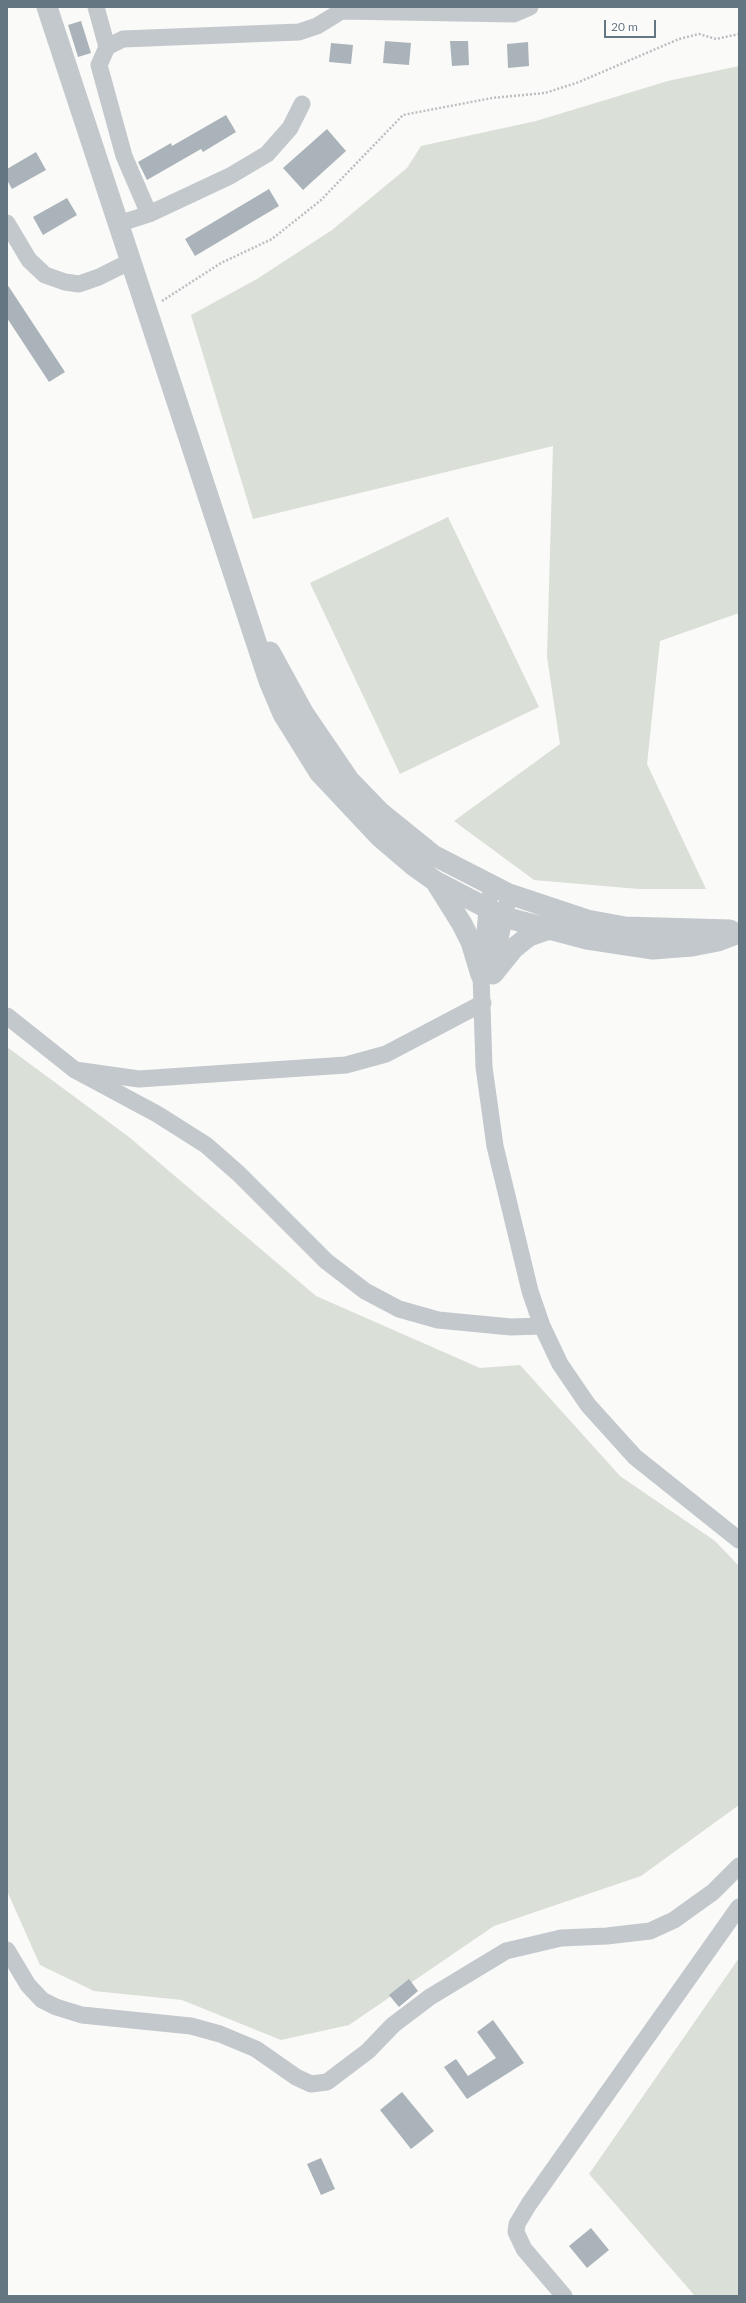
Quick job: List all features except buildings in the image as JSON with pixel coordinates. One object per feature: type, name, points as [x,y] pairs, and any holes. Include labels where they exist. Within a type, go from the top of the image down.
[{"type":"street","points":[[47,7],[269,681],[283,714],[319,772],[380,837],[435,881],[496,914],[549,929],[620,945],[653,949],[692,946],[718,941],[739,931]]},
{"type":"street","points":[[96,7],[107,47],[99,65],[124,156],[149,214]]},
{"type":"street","points":[[107,47],[123,39],[299,32],[317,26],[345,9],[514,14],[530,7]]},
{"type":"street","points":[[118,224],[149,214],[230,176],[267,154],[290,128],[302,104]]},
{"type":"street","points":[[7,224],[29,260],[45,275],[65,282],[79,284],[99,277],[131,261]]},
{"type":"street","points":[[246,610],[304,714],[349,780],[405,834],[433,855],[501,891],[588,920],[625,927],[739,931]]},
{"type":"street","points":[[435,881],[462,924],[487,974]]},
{"type":"street","points":[[501,891],[483,999],[484,1067],[495,1146],[530,1291],[542,1326],[560,1364],[588,1405],[635,1457],[739,1540]]},
{"type":"street","points":[[487,974],[529,936],[549,929]]},
{"type":"street","points":[[75,1070],[139,1078],[346,1065],[386,1054],[483,999]]},
{"type":"street","points":[[7,1016],[75,1070],[158,1114],[206,1145],[239,1174],[326,1261],[365,1291],[399,1309],[438,1320],[511,1327],[542,1326]]},
{"type":"street","points":[[7,1950],[28,1985],[42,2000],[56,2007],[82,2015],[191,2026],[220,2034],[256,2049],[296,2077],[311,2084],[327,2082],[368,2051],[393,2025],[430,1997],[506,1951],[561,1938],[607,1936],[650,1930],[674,1920],[700,1901],[739,1866]]},
{"type":"street","points":[[564,2296],[524,2248],[516,2232],[517,2224],[529,2204],[739,1907]]},
{"type":"path","points":[[147,311],[221,263],[272,239],[321,200],[403,115],[492,98],[545,93],[579,82],[679,39],[699,34],[716,39],[739,34]]},
{"type":"shaded area","points":[[739,66],[739,613],[660,641],[647,764],[706,889],[639,889],[534,880],[454,821],[560,744],[547,657],[553,446],[253,519],[191,315],[257,279],[332,230],[407,168],[421,146],[536,121],[668,81]]},
{"type":"shaded area","points":[[448,517],[539,707],[400,774],[310,583]]},
{"type":"shaded area","points":[[7,1047],[129,1137],[316,1296],[480,1368],[520,1365],[620,1476],[715,1541],[739,1566],[739,1805],[641,1876],[494,1926],[349,2025],[281,2040],[182,2000],[94,1991],[40,1965],[7,1891]]},
{"type":"shaded area","points":[[739,1958],[739,2296],[695,2296],[589,2174]]}]
